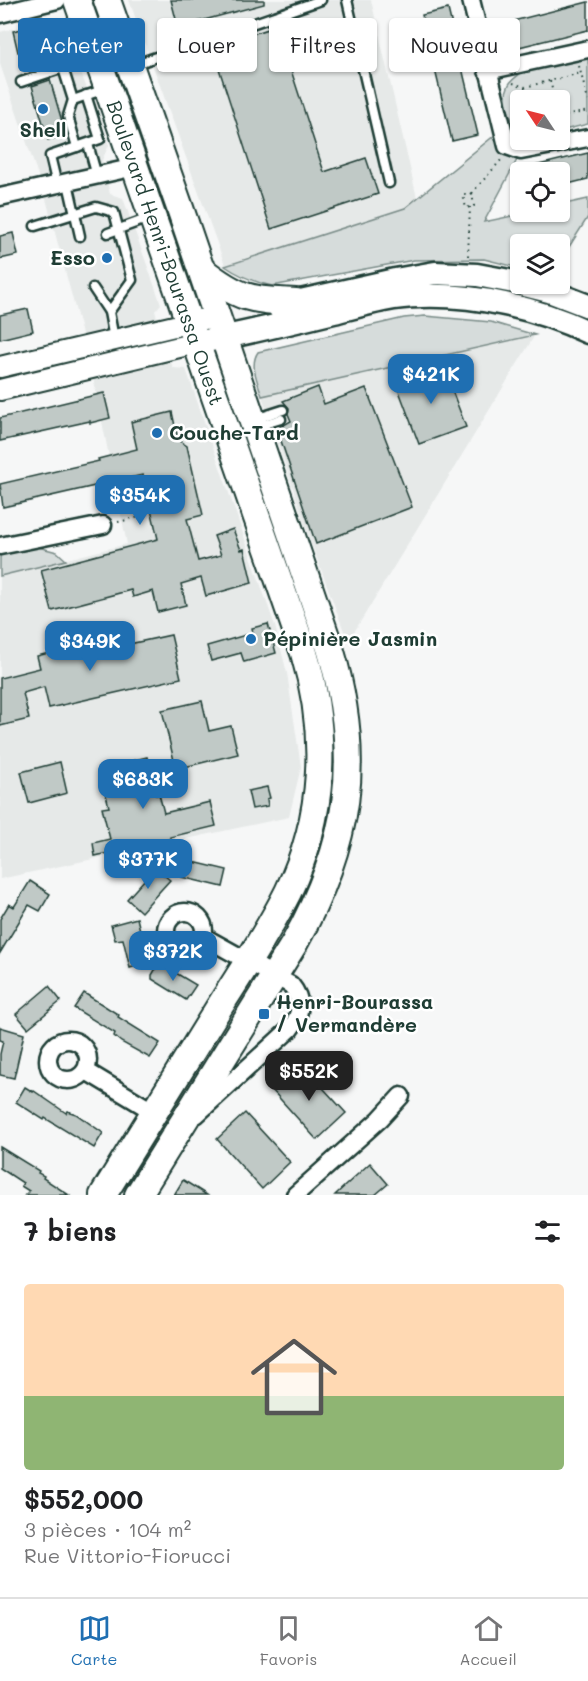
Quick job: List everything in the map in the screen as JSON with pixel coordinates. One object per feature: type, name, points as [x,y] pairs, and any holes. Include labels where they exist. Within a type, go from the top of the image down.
[{"type":"main road","name":"Boulevard Henri-Bourassa Ouest","points":[[77,0],[97,92],[111,136],[135,167],[153,217],[304,652],[313,683],[319,727],[320,781],[316,807],[306,844],[288,891],[103,1195]]},
{"type":"main road","name":"Boulevard Henri-Bourassa Ouest","points":[[107,0],[113,18]]},
{"type":"main road","name":"Boulevard Henri-Bourassa Ouest","points":[[132,72],[337,669],[344,704],[348,744],[347,797],[342,827],[333,860],[316,903],[274,976],[138,1195]]},
{"type":"main road","points":[[201,270],[229,290],[248,298],[296,302]]},
{"type":"main road","points":[[221,327],[266,314],[296,302],[435,273],[477,275],[510,281]]},
{"type":"main road","points":[[557,294],[588,306]]},
{"type":"main road","points":[[193,333],[382,300],[419,296],[466,298],[510,306],[556,319],[588,332]]},
{"type":"street","points":[[0,14],[57,0]]},
{"type":"street","points":[[471,0],[475,18]]},
{"type":"street","points":[[520,64],[588,49]]},
{"type":"street","points":[[487,72],[507,146],[521,151],[588,138]]},
{"type":"street","points":[[0,197],[135,167]]},
{"type":"street","points":[[0,367],[114,339],[193,333]]},
{"type":"street","points":[[0,390],[193,333]]},
{"type":"street","points":[[0,546],[103,525]]},
{"type":"street","points":[[204,937],[274,976]]},
{"type":"street","name":"Boulevard Henri-Bourassa Ouest","points":[[175,1134],[295,1023],[300,1010],[297,995],[291,986],[274,976]]},
{"type":"street","points":[[86,1071],[154,1112]]},
{"type":"street","points":[[296,1195],[380,1119],[401,1096]]},
{"type":"lane","points":[[145,61],[321,0]]},
{"type":"lane","points":[[347,0],[389,183]]},
{"type":"lane","points":[[21,82],[63,68],[73,100],[68,116],[77,147]]},
{"type":"lane","points":[[73,100],[97,92]]},
{"type":"lane","points":[[80,236],[76,213],[50,156],[111,136]]},
{"type":"lane","points":[[88,144],[97,176]]},
{"type":"lane","points":[[35,226],[96,207],[114,212],[123,247],[123,266],[132,280],[109,312]]},
{"type":"lane","points":[[108,233],[153,217]]},
{"type":"lane","points":[[113,250],[123,247]]},
{"type":"lane","points":[[93,288],[109,312],[114,339]]},
{"type":"lane","points":[[254,423],[282,415]]},
{"type":"path","points":[[513,83],[525,87],[581,73],[588,101]]},
{"type":"path","points":[[550,81],[552,90]]},
{"type":"path","points":[[570,115],[588,111]]},
{"type":"path","points":[[472,193],[474,206],[465,208],[463,195],[472,193],[506,155]]},
{"type":"path","points":[[468,265],[470,207]]},
{"type":"path","points":[[103,525],[144,516]]},
{"type":"shaded area","points":[[129,0],[371,0],[375,18],[269,18],[269,72],[377,72],[377,26],[417,198],[405,208],[225,265],[145,44],[145,18],[136,18]]},
{"type":"shaded area","name":"Pépinière Jasmin","points":[[18,27],[18,72],[80,72],[109,145],[102,160],[110,194],[123,198],[161,304],[155,311],[173,368],[186,369],[275,626],[287,673],[301,767],[289,817],[0,879],[0,576],[127,544],[91,368],[46,199],[0,64],[0,32]]},
{"type":"shaded area","points":[[588,56],[588,124],[570,128],[570,90],[510,90],[510,114],[506,92],[512,81],[522,72]]},
{"type":"shaded area","points":[[495,135],[519,156],[516,162],[510,162],[510,173],[484,222],[510,216],[510,222],[570,222],[570,203],[588,199],[588,217],[570,245],[570,234],[510,234],[510,266],[484,259],[414,260],[272,286],[248,279],[225,266],[405,208]]},
{"type":"shaded area","points":[[425,316],[491,322],[535,335],[262,396],[254,368],[258,352],[404,318]]},
{"type":"shaded area","points":[[173,335],[174,340],[0,384],[0,372]]},
{"type":"shaded area","points":[[535,335],[348,642],[313,548],[262,396]]},
{"type":"shaded area","points":[[34,546],[57,552],[66,560],[0,576],[0,554]]},
{"type":"building","points":[[171,0],[264,0],[264,4],[212,18],[176,18]]},
{"type":"building","points":[[588,2],[588,30],[520,47],[520,19]]},
{"type":"building","points":[[448,9],[450,18],[423,18],[422,15]]},
{"type":"building","points":[[269,29],[269,72],[292,72],[324,172],[366,158],[378,194],[271,229],[220,72],[257,72],[257,32]]},
{"type":"building","points":[[18,30],[18,52],[13,31]]},
{"type":"building","points":[[436,72],[463,72],[478,135],[452,141]]},
{"type":"building","points":[[50,80],[66,135],[48,140],[32,86]]},
{"type":"building","points":[[588,153],[588,179],[570,184],[570,162],[551,162]]},
{"type":"building","points":[[13,233],[18,255],[0,259],[0,236]]},
{"type":"building","points":[[28,309],[33,331],[0,339],[0,315]]},
{"type":"building","points":[[443,367],[466,427],[419,444],[396,383]]},
{"type":"building","points":[[318,387],[324,404],[366,388],[412,507],[316,544],[277,429],[291,421],[288,414],[289,408],[283,401]]},
{"type":"building","points":[[104,393],[110,418],[0,441],[0,418]]},
{"type":"building","points":[[172,412],[178,440],[187,446],[203,515],[187,519],[198,561],[221,555],[214,536],[233,529],[241,550],[244,549],[252,583],[206,596],[201,578],[181,584],[186,605],[158,612],[153,591],[133,597],[131,590],[52,611],[41,570],[158,539],[143,475],[3,507],[0,484],[99,461],[98,459],[137,449],[131,422]]},
{"type":"building","name":"Pépinière Jasmin","points":[[268,624],[276,653],[244,662],[241,653],[211,661],[207,646],[253,633],[252,628]]},
{"type":"building","points":[[116,631],[120,646],[171,635],[181,678],[49,708],[44,687],[23,693],[29,719],[0,726],[0,678],[40,668],[37,656],[61,650],[60,643]]},
{"type":"building","points":[[202,701],[209,731],[231,726],[238,754],[176,769],[162,710]]},
{"type":"building","points":[[147,757],[156,795],[159,794],[164,813],[210,802],[216,826],[95,856],[93,843],[110,839],[102,808],[109,807],[100,769]]},
{"type":"building","points":[[60,762],[67,793],[29,803],[21,772]]},
{"type":"building","points":[[267,787],[270,798],[267,799],[268,806],[252,809],[248,791]]},
{"type":"building","points":[[185,860],[227,870],[223,887],[181,877]]},
{"type":"building","points":[[155,868],[170,880],[141,912],[127,899]]},
{"type":"building","points":[[30,881],[50,894],[40,911],[29,905],[0,953],[0,919],[9,904],[14,907]]},
{"type":"building","points":[[137,918],[148,963],[130,968],[123,939],[115,940],[111,925]]},
{"type":"building","points":[[159,963],[196,985],[186,1000],[152,979]]},
{"type":"building","points":[[49,986],[61,1001],[28,1028],[16,1014]]},
{"type":"building","points":[[84,993],[160,1043],[150,1058],[121,1042],[114,1036],[115,1033],[74,1008]]},
{"type":"building","points":[[0,1027],[24,1034],[14,1078],[0,1075],[0,1054],[3,1041],[0,1040]]},
{"type":"building","points":[[301,1064],[346,1113],[317,1140],[272,1090]]},
{"type":"building","points":[[25,1087],[66,1113],[67,1111],[76,1114],[103,1133],[94,1148],[16,1102]]},
{"type":"building","points":[[245,1113],[290,1162],[262,1189],[217,1139]]},
{"type":"building","points":[[0,1147],[39,1171],[38,1173],[44,1176],[43,1178],[69,1195],[25,1195],[29,1191],[21,1186],[23,1183],[0,1168]]},
{"type":"building","points":[[370,1163],[388,1184],[375,1195],[335,1195]]},
{"type":"building","points":[[183,1180],[207,1195],[174,1195]]},
{"type":"place","name":"Shell","points":[[43,109]]},
{"type":"place","name":"Esso","points":[[107,258]]},
{"type":"place","name":"Couche-Tard","points":[[157,433]]},
{"type":"place","name":"Pépinière Jasmin","points":[[251,639]]},
{"type":"place","name":"Henri-Bourassa / Vermandère","points":[[264,1014]]}]
